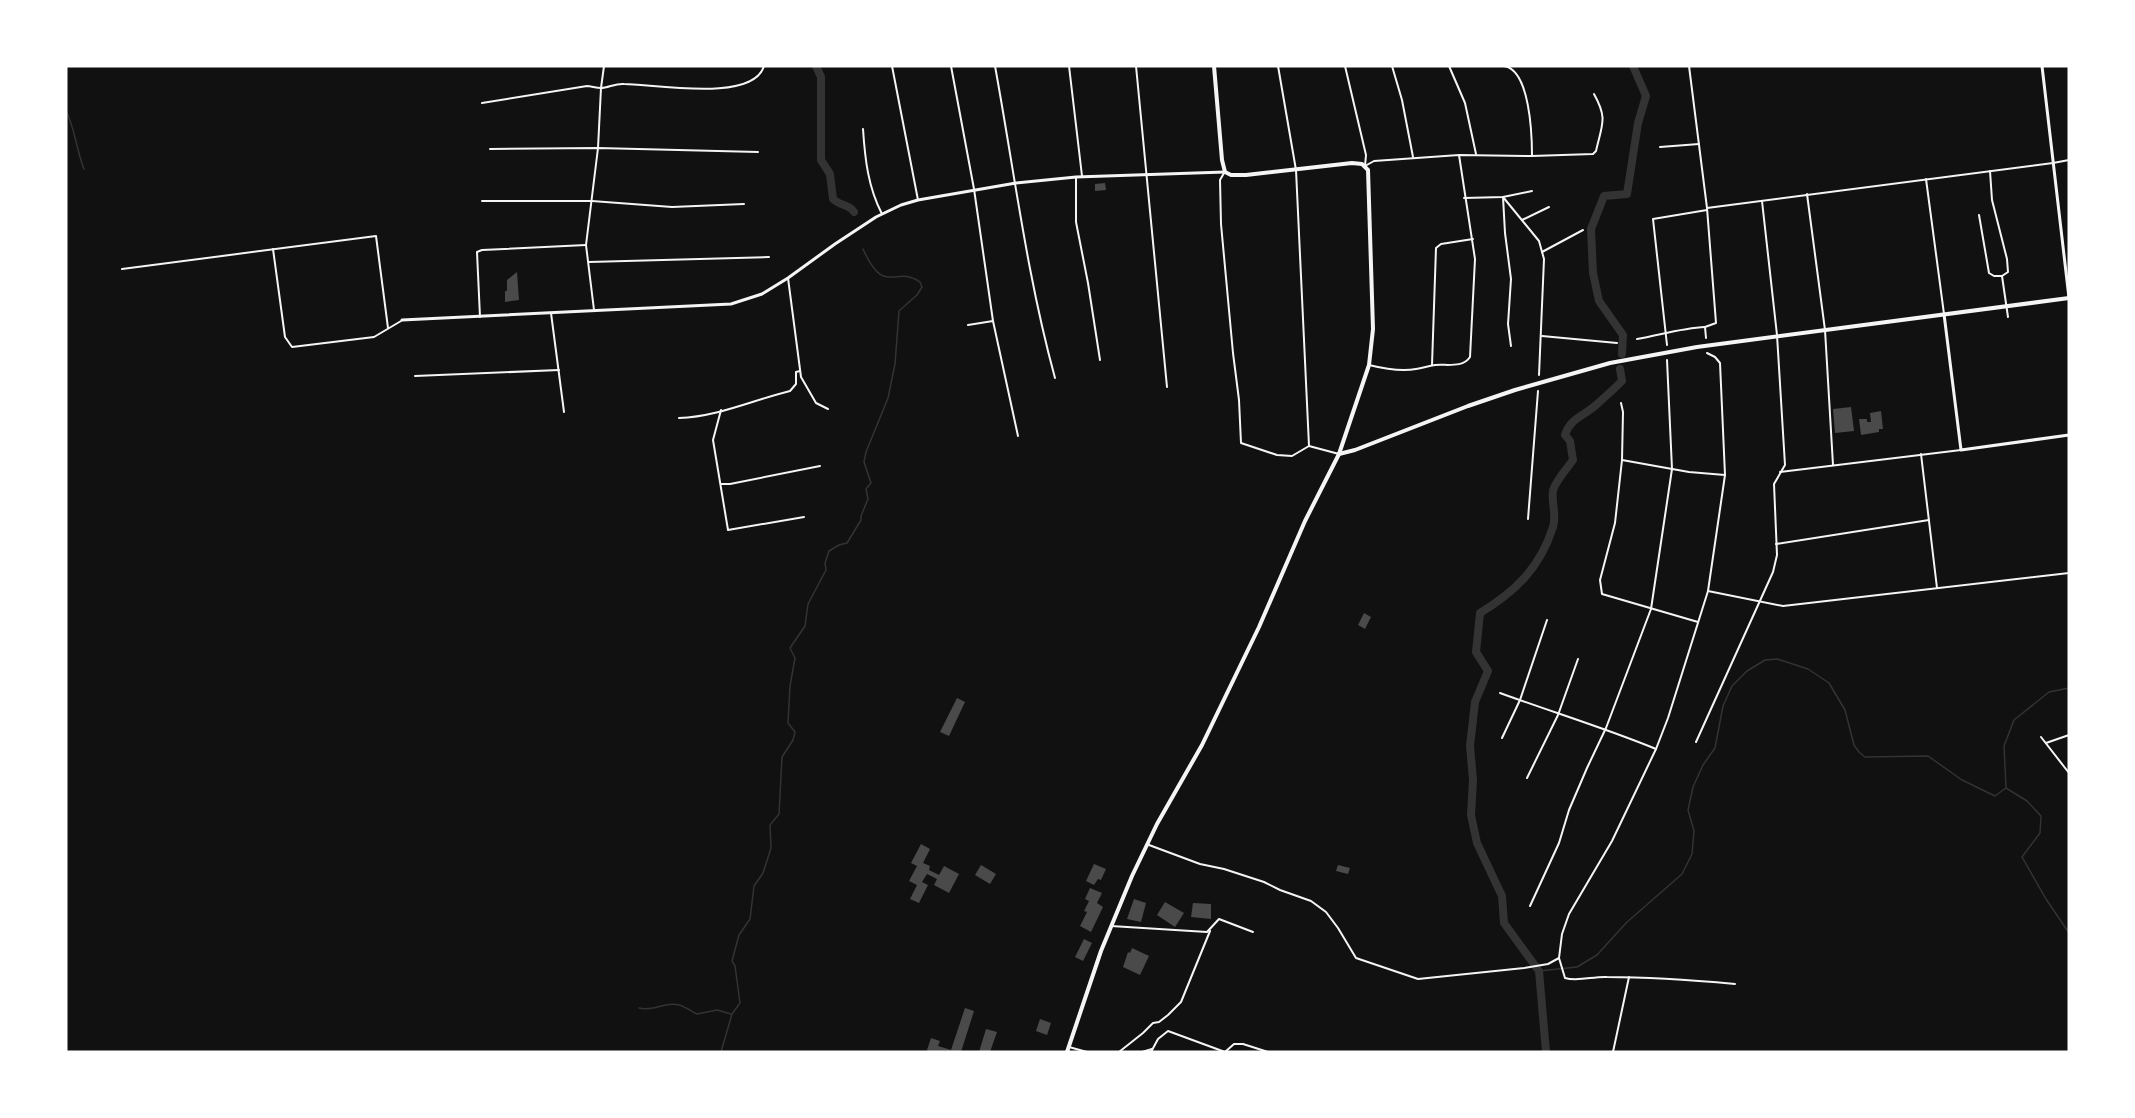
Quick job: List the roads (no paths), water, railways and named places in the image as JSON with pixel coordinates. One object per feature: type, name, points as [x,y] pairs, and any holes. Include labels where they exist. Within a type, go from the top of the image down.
[{"type":"main road","points":[[1068,1049],[1111,926],[1146,845],[1202,746],[1264,616],[1305,521],[1339,454],[1369,365],[1373,329],[1370,180],[1365,166],[1352,163],[1246,175],[1225,172],[1214,66]]},
{"type":"main road","points":[[1339,454],[1381,441],[1468,406],[1610,363],[1734,342],[2069,298]]},
{"type":"street","points":[[594,312],[586,245],[598,148],[604,66]]},
{"type":"street","points":[[892,66],[918,200]]},
{"type":"street","points":[[951,66],[975,189],[993,321],[1018,436]]},
{"type":"street","points":[[995,66],[1030,266],[1055,378]]},
{"type":"street","points":[[1069,66],[1082,177]]},
{"type":"street","points":[[1136,66],[1167,387]]},
{"type":"street","points":[[1278,66],[1296,170],[1309,446]]},
{"type":"street","points":[[1345,66],[1366,155],[1365,166]]},
{"type":"street","points":[[1392,66],[1402,100],[1413,157]]},
{"type":"street","points":[[1449,66],[1465,103],[1476,154]]},
{"type":"street","points":[[1504,66],[1508,66],[1519,76],[1523,88],[1530,120],[1532,156]]},
{"type":"street","points":[[1637,339],[1716,323],[1707,209],[1689,66]]},
{"type":"street","points":[[2042,66],[2069,298]]},
{"type":"street","points":[[482,103],[587,86],[601,88],[621,83],[685,90],[732,86],[751,82],[759,77],[764,67]]},
{"type":"street","points":[[1365,166],[1374,161],[1413,157],[1476,154],[1532,156],[1593,154],[1596,151],[1604,117],[1602,107],[1594,94]]},
{"type":"street","points":[[863,129],[871,188],[882,214]]},
{"type":"street","points":[[1660,147],[1699,144]]},
{"type":"street","points":[[490,149],[598,148],[758,152]]},
{"type":"street","points":[[1369,365],[1387,370],[1405,370],[1432,365],[1465,363],[1471,355],[1475,267],[1473,239],[1464,198],[1459,155]]},
{"type":"street","points":[[1667,345],[1653,219],[1807,194],[2053,164],[2069,160]]},
{"type":"street","points":[[1979,215],[1989,273],[2002,276],[2008,272],[2007,259],[1992,200],[1990,171]]},
{"type":"street","points":[[273,249],[285,337],[292,347],[374,337],[402,320],[731,304],[762,294],[882,214],[918,200],[1016,183],[1076,177],[1225,172]]},
{"type":"street","points":[[1225,172],[1220,180],[1221,224],[1239,400],[1241,443],[1284,456],[1292,456],[1309,446],[1339,454]]},
{"type":"street","points":[[1076,177],[1076,222],[1100,360]]},
{"type":"street","points":[[1926,178],[1961,450]]},
{"type":"street","points":[[1464,198],[1503,197],[1533,191]]},
{"type":"street","points":[[1807,194],[1825,330],[1833,465]]},
{"type":"street","points":[[1503,197],[1539,241],[1544,259],[1539,375]]},
{"type":"street","points":[[1503,197],[1511,279],[1508,324],[1511,346]]},
{"type":"street","points":[[482,201],[592,201],[672,207],[744,204]]},
{"type":"street","points":[[1696,742],[1773,572],[1776,555],[1774,484],[1785,465],[1777,336],[1762,201]]},
{"type":"street","points":[[1522,220],[1549,207]]},
{"type":"street","points":[[1542,252],[1583,230]]},
{"type":"street","points":[[122,269],[376,236],[388,328]]},
{"type":"street","points":[[1432,365],[1436,248],[1441,244],[1473,239]]},
{"type":"street","points":[[480,317],[477,252],[586,245]]},
{"type":"street","points":[[589,262],[769,257]]},
{"type":"street","points":[[2002,276],[2008,317]]},
{"type":"street","points":[[788,278],[800,371],[816,403],[828,409]]},
{"type":"street","points":[[551,313],[564,412]]},
{"type":"street","points":[[968,325],[993,321]]},
{"type":"street","points":[[1705,327],[1706,338]]},
{"type":"street","points":[[1540,336],[1617,343]]},
{"type":"street","points":[[1707,353],[1720,363],[1725,475],[1708,591],[1656,749],[1612,841],[1569,914],[1562,934],[1558,958],[1565,978],[1629,977],[1735,984]]},
{"type":"street","points":[[1530,906],[1559,843],[1569,810],[1587,768],[1606,729],[1651,609],[1672,469],[1667,360]]},
{"type":"street","points":[[414,376],[559,370]]},
{"type":"street","points":[[679,418],[709,416],[721,410],[790,391],[796,384],[796,372],[800,371]]},
{"type":"street","points":[[1528,519],[1538,391]]},
{"type":"street","points":[[1621,403],[1623,412],[1622,460],[1615,523],[1600,580],[1602,594],[1698,622]]},
{"type":"street","points":[[721,410],[713,440],[728,530],[804,517]]},
{"type":"street","points":[[1780,472],[2069,435]]},
{"type":"street","points":[[1921,454],[1937,588]]},
{"type":"street","points":[[1622,460],[1725,475]]},
{"type":"street","points":[[721,484],[820,466]]},
{"type":"street","points":[[1776,544],[1929,520]]},
{"type":"street","points":[[1708,591],[1783,606],[2069,573]]},
{"type":"street","points":[[1502,738],[1520,700],[1547,620]]},
{"type":"street","points":[[1527,778],[1558,715],[1578,659]]},
{"type":"street","points":[[1500,693],[1558,715],[1606,729],[1656,749]]},
{"type":"street","points":[[2046,743],[2069,735]]},
{"type":"street","points":[[2041,737],[2069,773]]},
{"type":"street","points":[[1146,845],[1200,864],[1264,882],[1311,901],[1326,912],[1356,958],[1418,979],[1524,968],[1548,964],[1558,958]]},
{"type":"street","points":[[1119,1052],[1153,1023],[1159,1022],[1174,1010],[1181,1002],[1210,931],[1219,919],[1253,932]]},
{"type":"street","points":[[1111,926],[1210,931]]},
{"type":"street","points":[[1613,1052],[1629,977]]},
{"type":"street","points":[[1142,1052],[1152,1051],[1161,1035],[1168,1031],[1225,1052],[1234,1044],[1243,1044],[1268,1052]]},
{"type":"street","points":[[1068,1049],[1087,1052]]},
{"type":"waterway","points":[[816,66],[821,77],[821,160],[830,174],[833,199],[854,212]]},
{"type":"waterway","points":[[1622,354],[1623,335],[1599,301],[1593,273],[1591,229],[1604,196],[1627,194],[1638,123],[1646,96],[1633,66]]},
{"type":"waterway","points":[[66,111],[84,169]]},
{"type":"waterway","points":[[721,1052],[732,1014],[740,1003],[735,966],[732,961],[739,935],[750,919],[754,886],[763,873],[771,848],[770,825],[779,814],[782,757],[793,740],[795,732],[788,723],[790,686],[795,658],[790,648],[805,626],[808,604],[826,570],[825,563],[829,551],[847,543],[861,520],[868,499],[866,489],[871,483],[864,462],[888,398],[895,364],[899,311],[917,295],[922,287],[920,282],[911,277],[884,276],[871,264],[863,249]]},
{"type":"waterway","points":[[1546,1052],[1539,971],[1504,923],[1502,896],[1477,843],[1471,815],[1473,780],[1470,746],[1475,702],[1488,671],[1476,652],[1480,613],[1525,578],[1541,555],[1554,522],[1554,488],[1573,460],[1570,441],[1565,435],[1567,429],[1622,381],[1620,369]]},
{"type":"waterway","points":[[1539,971],[1577,967],[1597,955],[1626,923],[1682,874],[1692,854],[1694,831],[1688,810],[1693,787],[1703,765],[1715,748],[1723,706],[1732,686],[1747,671],[1765,660],[1777,659],[1808,669],[1829,683],[1845,710],[1854,745],[1865,757],[1928,756],[1962,780],[1995,796],[2006,788],[2027,801],[2041,816],[2040,833],[2022,857],[2069,933]]},
{"type":"waterway","points":[[2006,787],[2004,746],[2014,720],[2049,692],[2069,688]]},
{"type":"waterway","points":[[639,1008],[649,1009],[674,1004],[697,1014],[717,1010],[731,1014]]}]
